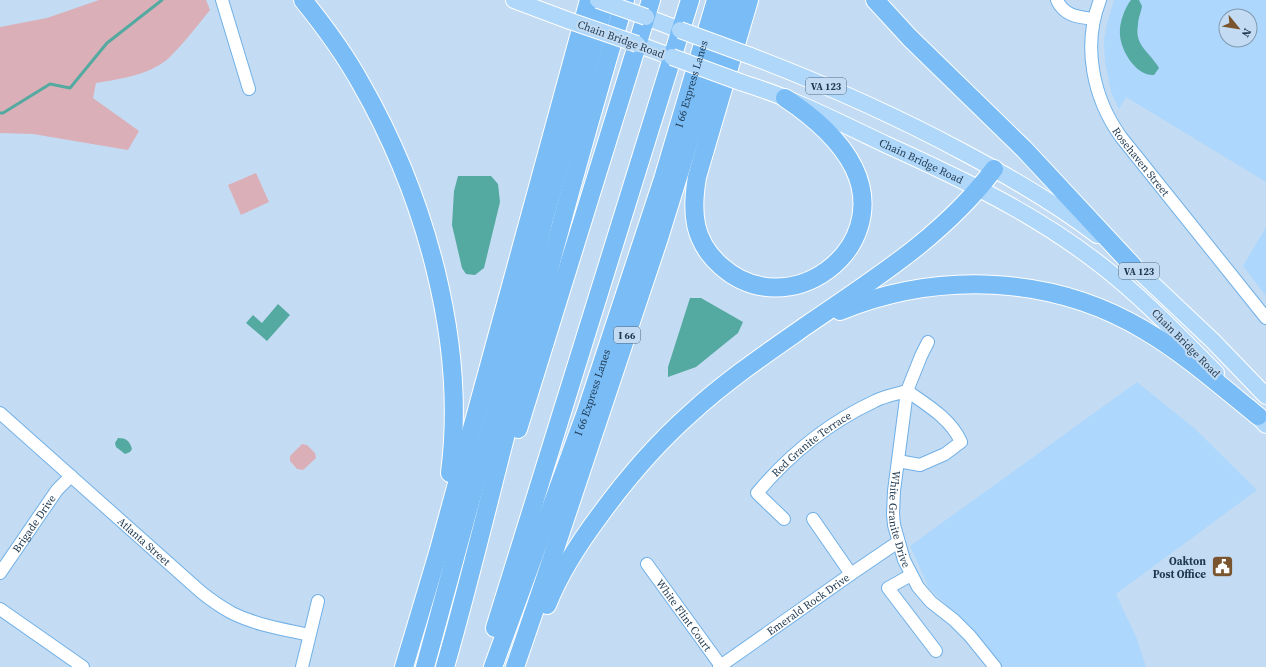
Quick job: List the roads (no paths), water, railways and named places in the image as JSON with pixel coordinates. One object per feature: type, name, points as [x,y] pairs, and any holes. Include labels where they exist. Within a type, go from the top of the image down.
[{"type":"highway","points":[[303,0],[321,22],[360,81],[384,127],[419,210],[430,247],[447,330],[454,408],[453,455],[447,503],[438,553]]},
{"type":"highway","points":[[404,667],[438,553],[589,0]]},
{"type":"highway","points":[[425,667],[496,408],[561,156],[606,0]]},
{"type":"highway","points":[[465,597],[545,282],[579,157],[625,0]]},
{"type":"highway","points":[[444,667],[651,0]]},
{"type":"highway","name":"I 66 Express Lanes","points":[[493,667],[586,412],[663,179],[716,0]]},
{"type":"highway","name":"I 66","points":[[514,667],[543,587],[659,238],[733,0]]},
{"type":"highway","points":[[749,0],[697,177],[694,195],[694,215],[699,238],[706,250],[716,262],[744,281],[773,288],[795,286],[808,282],[823,274],[836,263],[846,252],[853,240],[862,212],[862,198],[859,183],[848,158],[837,142],[819,124],[803,110],[785,98]]},
{"type":"highway","points":[[875,0],[910,38],[1029,154],[1133,266]]},
{"type":"highway","points":[[484,667],[688,5]]},
{"type":"highway","points":[[523,667],[527,660],[550,597],[570,559],[594,523],[621,487],[666,436],[690,413],[747,367],[884,273],[935,231],[968,201],[994,169]]},
{"type":"highway","points":[[808,324],[850,306],[894,293],[930,287],[976,283],[1009,286],[1060,294],[1103,309],[1144,330],[1190,361],[1262,421]]},
{"type":"main road","name":"Chain Bridge Road","points":[[514,0],[570,21],[635,52],[672,57],[785,98],[979,188],[1019,209],[1090,256],[1120,280],[1163,319],[1262,421]]},
{"type":"main road","name":"Chain Bridge Road","points":[[598,0],[748,55],[856,100],[925,132],[994,169],[1040,196],[1076,220],[1115,250],[1213,341],[1266,396]]},
{"type":"street","points":[[222,0],[249,88]]},
{"type":"street","points":[[1057,0],[1063,11],[1071,15],[1094,19]]},
{"type":"street","name":"Rosehaven Street","points":[[1100,0],[1094,19],[1091,47],[1092,69],[1100,100],[1113,127],[1266,318]]},
{"type":"street","name":"White Granite Drive","points":[[928,342],[907,392],[898,460],[893,514],[894,525],[898,542],[911,575],[924,594],[970,636],[994,667]]},
{"type":"street","points":[[898,460],[920,465],[945,454],[961,442],[957,434],[936,411],[907,392]]},
{"type":"street","name":"Red Granite Terrace","points":[[784,519],[757,493],[770,477],[808,441],[846,416],[876,400],[907,392]]},
{"type":"street","name":"Atlanta Street","points":[[0,413],[216,604],[249,620],[309,635]]},
{"type":"street","name":"Brigade Drive","points":[[0,573],[57,490],[71,476]]},
{"type":"street","points":[[813,520],[851,574]]},
{"type":"street","name":"Emerald Rock Drive","points":[[720,666],[898,542]]},
{"type":"street","name":"White Flint Court","points":[[647,564],[720,666]]},
{"type":"street","points":[[911,575],[888,588],[936,651]]},
{"type":"street","points":[[302,667],[318,602]]},
{"type":"street","points":[[0,609],[83,667]]},
{"type":"waterway","points":[[0,113],[3,113],[50,84],[70,88],[107,43],[162,0]]},
{"type":"place","name":"Oakton Post Office","points":[[1222,567]]}]
